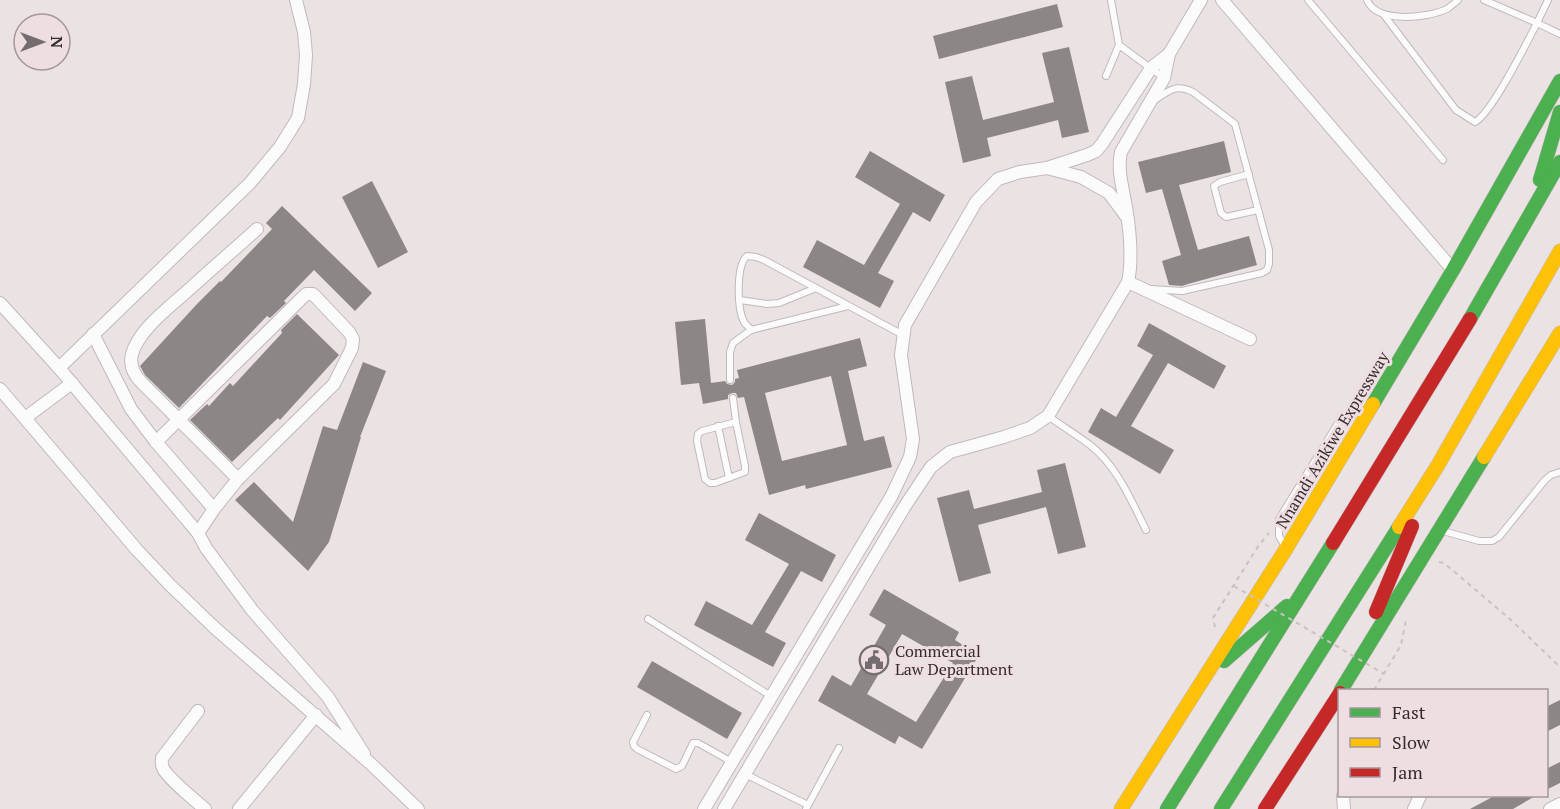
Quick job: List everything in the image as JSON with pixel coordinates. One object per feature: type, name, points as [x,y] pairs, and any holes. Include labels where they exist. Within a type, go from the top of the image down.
[{"type":"highway","name":"Nnamdi Azikiwe Expressway","points":[[1120,809],[1286,549],[1453,270],[1560,81]]},
{"type":"highway","points":[[1527,222],[1560,112]]},
{"type":"highway","points":[[1167,809],[1424,396],[1560,162]]},
{"type":"highway","points":[[1221,809],[1438,465],[1560,251]]},
{"type":"highway","points":[[1535,295],[1560,266]]},
{"type":"highway","points":[[1342,688],[1560,333]]},
{"type":"highway","points":[[1342,688],[1438,465]]},
{"type":"highway","points":[[1203,678],[1304,591]]},
{"type":"highway","points":[[1265,809],[1338,694]]},
{"type":"street","points":[[59,368],[250,183],[280,147],[298,118],[304,84],[306,55],[304,32],[296,0]]},
{"type":"street","points":[[724,809],[899,516],[931,467],[950,452],[1030,428],[1048,416],[1128,282],[1131,262],[1128,220],[1120,172],[1121,152],[1164,78],[1169,54],[1201,0]]},
{"type":"street","points":[[1222,0],[1453,270]]},
{"type":"street","points":[[704,809],[891,497],[910,457],[913,439],[901,354],[904,325],[976,202],[998,179],[1020,172],[1047,168],[1096,151],[1151,68],[1169,54]]},
{"type":"street","points":[[1047,168],[1082,177],[1109,194],[1128,220]]},
{"type":"street","points":[[238,479],[134,375],[131,366],[132,354],[138,340],[156,319],[257,229]]},
{"type":"street","points":[[1128,282],[1250,339]]},
{"type":"street","points":[[156,442],[306,294],[313,294],[353,339],[352,348],[334,384],[238,479],[198,533]]},
{"type":"street","points":[[0,303],[72,383],[198,533],[206,548],[252,610],[328,697],[371,764]]},
{"type":"street","points":[[93,334],[131,409],[156,442],[214,509]]},
{"type":"street","points":[[25,418],[72,383]]},
{"type":"street","points":[[0,388],[137,550],[170,585],[216,629],[371,764],[417,809]]},
{"type":"street","points":[[198,711],[162,758],[162,768],[205,809]]},
{"type":"street","points":[[238,809],[316,715]]},
{"type":"street","points":[[1550,809],[1560,804]]},
{"type":"lane","points":[[1106,76],[1119,45],[1111,0]]},
{"type":"lane","points":[[1308,0],[1443,160]]},
{"type":"lane","points":[[1366,0],[1384,15],[1456,110],[1475,122],[1481,119],[1491,105],[1548,0]]},
{"type":"lane","points":[[1384,15],[1413,17],[1427,15],[1446,9],[1458,0]]},
{"type":"lane","points":[[1484,0],[1560,34]]},
{"type":"lane","points":[[1503,8],[1506,0]]},
{"type":"lane","points":[[1119,45],[1164,78]]},
{"type":"lane","points":[[1142,288],[1182,291],[1262,273],[1267,270],[1269,264],[1269,250],[1235,124],[1193,92],[1179,88],[1171,89],[1149,104]]},
{"type":"lane","points":[[1249,174],[1220,182],[1214,186],[1221,213],[1226,217],[1258,210]]},
{"type":"lane","points":[[751,330],[744,322],[738,281],[742,262],[747,256],[764,260],[903,335]]},
{"type":"lane","points":[[740,300],[768,304],[779,303],[816,288]]},
{"type":"lane","points":[[730,380],[730,352],[733,343],[751,330],[849,305]]},
{"type":"lane","points":[[733,398],[745,472],[710,483],[705,479],[697,441],[698,434],[736,422]]},
{"type":"lane","points":[[1286,549],[1279,536],[1280,519],[1340,420],[1353,412],[1370,408]]},
{"type":"lane","points":[[1048,416],[1090,445],[1104,459],[1116,474],[1146,530]]},
{"type":"lane","points":[[718,426],[729,478]]},
{"type":"lane","points":[[1440,530],[1479,541],[1492,541],[1499,537],[1545,480],[1560,472]]},
{"type":"lane","points":[[648,619],[771,696]]},
{"type":"lane","points":[[647,715],[633,742],[637,749],[676,769],[682,766],[693,743],[702,744],[732,762]]},
{"type":"lane","points":[[745,774],[807,807],[839,748]]},
{"type":"path","points":[[1213,618],[1259,545]]},
{"type":"path","points":[[1435,563],[1444,563],[1461,577],[1511,620],[1560,667]]},
{"type":"path","points":[[1234,586],[1384,674]]},
{"type":"path","points":[[1375,689],[1401,645],[1406,621]]},
{"type":"building","points":[[1057,4],[1063,27],[939,59],[933,36]]},
{"type":"building","points":[[1069,47],[1089,132],[1062,138],[1058,120],[987,138],[991,156],[963,163],[945,82],[972,76],[983,120],[1054,102],[1042,53]]},
{"type":"building","points":[[1224,141],[1231,172],[1179,185],[1198,250],[1249,236],[1257,265],[1182,286],[1169,285],[1162,261],[1181,255],[1162,189],[1146,193],[1138,162]]},
{"type":"building","points":[[870,151],[945,195],[930,222],[913,212],[878,273],[894,281],[880,308],[803,267],[817,240],[864,265],[900,204],[855,177]]},
{"type":"building","points":[[372,181],[408,252],[378,268],[342,197]]},
{"type":"building","points":[[282,206],[372,293],[355,311],[314,270],[284,301],[286,303],[270,318],[267,316],[179,408],[145,375],[140,366],[197,304],[272,229],[266,223]]},
{"type":"building","points":[[297,314],[339,355],[280,420],[278,418],[232,462],[190,420],[207,404],[209,406],[230,383],[233,386]]},
{"type":"building","points":[[705,319],[711,383],[725,381],[732,385],[735,379],[739,378],[737,370],[860,338],[867,366],[848,371],[864,441],[884,436],[892,467],[806,489],[805,485],[769,495],[744,397],[738,398],[736,393],[732,393],[728,395],[728,399],[703,404],[699,383],[681,385],[675,322]],"holes":[[[831,376],[847,445],[782,461],[765,393]]]},
{"type":"building","points":[[1149,323],[1226,366],[1214,389],[1168,363],[1131,426],[1174,450],[1160,474],[1088,432],[1101,408],[1116,417],[1153,355],[1137,346]]},
{"type":"building","points":[[363,362],[386,371],[360,437],[329,542],[308,571],[235,500],[254,482],[293,522],[323,426],[337,430]]},
{"type":"building","points":[[1065,463],[1086,547],[1058,554],[1046,507],[978,525],[991,573],[959,582],[937,498],[969,490],[974,509],[1042,492],[1037,470]]},
{"type":"building","points":[[759,513],[836,555],[822,582],[801,571],[765,632],[786,643],[773,667],[694,625],[706,601],[752,625],[789,564],[745,540]]},
{"type":"building","points":[[884,589],[959,632],[955,640],[979,655],[922,749],[899,736],[895,744],[818,701],[832,675],[851,686],[886,625],[869,615]],"holes":[[[902,634],[953,663],[916,722],[867,694]]]},
{"type":"building","points":[[652,661],[742,713],[727,739],[637,687]]},
{"type":"building","points":[[1560,700],[1560,725],[1548,731],[1548,706]]},
{"type":"building","points":[[1560,762],[1560,783],[1548,789],[1548,768]]},
{"type":"building","points":[[1492,797],[1534,797],[1513,809],[1470,809]]},
{"type":"traffic: fast","points":[[1373,404],[1453,270],[1560,81]]},
{"type":"traffic: fast","points":[[1540,180],[1560,112]]},
{"type":"traffic: fast","points":[[1470,319],[1560,162]]},
{"type":"traffic: fast","points":[[1342,689],[1484,457]]},
{"type":"traffic: fast","points":[[1221,809],[1399,527]]},
{"type":"traffic: fast","points":[[1167,809],[1333,543]]},
{"type":"traffic: fast","points":[[1224,661],[1287,606]]},
{"type":"traffic: slow","points":[[1399,527],[1438,465],[1560,251]]},
{"type":"traffic: slow","points":[[1484,457],[1560,333]]},
{"type":"traffic: slow","points":[[1121,809],[1286,549],[1373,404]]},
{"type":"traffic: jam","points":[[1333,543],[1470,319]]},
{"type":"traffic: jam","points":[[1376,612],[1412,526]]},
{"type":"traffic: jam","points":[[1265,809],[1338,696]]},
{"type":"place","name":"Commercial Law Department","points":[[874,660]]}]
